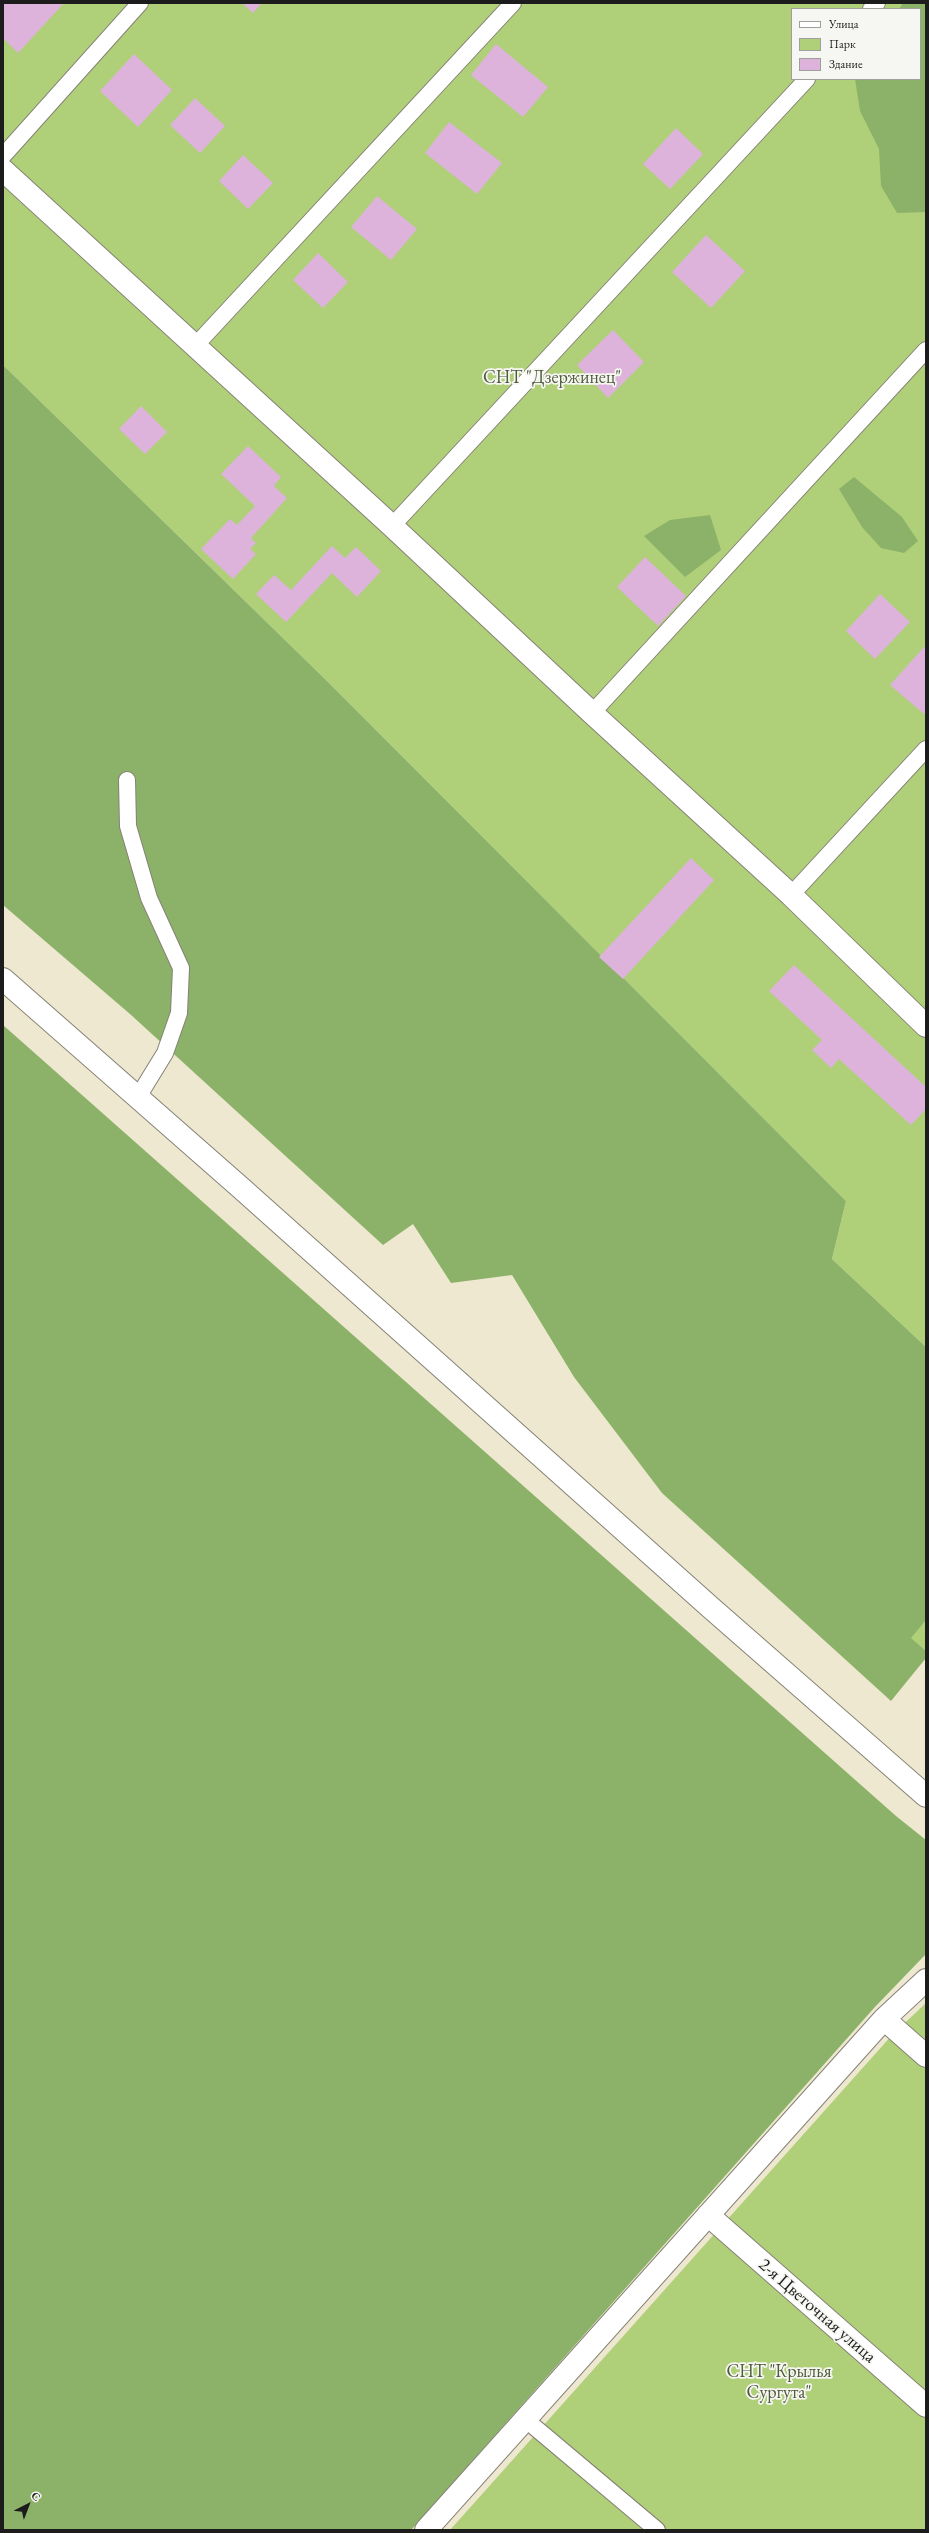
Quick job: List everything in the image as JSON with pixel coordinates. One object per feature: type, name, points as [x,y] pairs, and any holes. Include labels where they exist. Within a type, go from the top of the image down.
[{"type":"street","points":[[3,170],[392,526],[592,713],[792,895],[926,1026]]},
{"type":"street","points":[[3,979],[926,1796]]},
{"type":"street","points":[[426,2530],[884,2019],[926,1980]]},
{"type":"street","points":[[884,2019],[926,2056]]},
{"type":"street","name":"2-я Цветочная улица","points":[[708,2215],[926,2406]]},
{"type":"lane","points":[[3,156],[140,3]]},
{"type":"lane","points":[[195,346],[513,3]]},
{"type":"lane","points":[[392,526],[806,80]]},
{"type":"lane","points":[[592,713],[926,350]]},
{"type":"lane","points":[[792,895],[926,749]]},
{"type":"lane","points":[[127,780],[128,826],[149,898],[181,968],[179,1013],[165,1053],[138,1097]]},
{"type":"lane","points":[[525,2419],[657,2530]]},
{"type":"green space","name":"СНТ \"Дзержинец\"","points":[[3,3],[926,3],[926,1347],[832,1259],[846,1201],[327,681],[3,365]]},
{"type":"green space","points":[[903,3],[926,3],[926,212],[897,213],[881,186],[879,149],[860,111],[855,80],[921,80],[921,8],[900,8]]},
{"type":"green space","points":[[3,365],[327,681],[846,1201],[832,1259],[926,1347],[926,1620],[911,1638],[926,1651],[926,1658],[891,1701],[662,1493],[574,1377],[512,1275],[451,1283],[413,1224],[383,1245],[130,1014],[3,905]]},
{"type":"green space","points":[[854,477],[902,517],[918,541],[904,553],[881,548],[862,527],[839,489]]},
{"type":"green space","points":[[710,515],[721,550],[685,577],[644,536],[670,520]]},
{"type":"green space","points":[[3,1025],[896,1816],[926,1840],[926,1954],[874,2008],[411,2530],[3,2530]]},
{"type":"green space","points":[[926,1620],[926,1651],[910,1638]]},
{"type":"green space","name":"CНТ \"Крылья Сургута\"","points":[[926,2003],[926,2530],[450,2530],[893,2034]]},
{"type":"building","points":[[3,3],[64,3],[18,53],[3,38]]},
{"type":"building","points":[[242,3],[262,3],[253,13]]},
{"type":"building","points":[[496,44],[548,87],[523,117],[471,75]]},
{"type":"building","points":[[134,54],[172,90],[138,127],[100,91]]},
{"type":"building","points":[[195,98],[225,126],[200,153],[170,125]]},
{"type":"building","points":[[449,122],[502,163],[477,194],[425,153]]},
{"type":"building","points":[[676,128],[703,154],[670,189],[643,164]]},
{"type":"building","points":[[243,155],[273,183],[248,209],[219,181]]},
{"type":"building","points":[[377,196],[417,229],[391,260],[351,227]]},
{"type":"building","points":[[706,235],[745,271],[711,308],[672,272]]},
{"type":"building","points":[[318,253],[348,282],[323,308],[293,280]]},
{"type":"building","points":[[613,330],[644,362],[608,398],[577,365]]},
{"type":"building","points":[[141,406],[167,432],[145,454],[119,429]]},
{"type":"building","points":[[248,446],[281,477],[274,486],[287,498],[251,538],[256,543],[250,549],[256,554],[233,579],[201,549],[230,519],[237,525],[255,506],[221,474]]},
{"type":"building","points":[[332,546],[345,558],[356,547],[381,571],[357,597],[332,573],[286,622],[256,594],[274,575],[291,590]]},
{"type":"building","points":[[645,557],[686,596],[658,626],[617,587]]},
{"type":"building","points":[[880,594],[910,622],[875,659],[846,631]]},
{"type":"building","points":[[924,647],[926,649],[926,712],[924,714],[890,685]]},
{"type":"building","points":[[691,858],[714,880],[623,979],[599,957]]},
{"type":"building","points":[[794,965],[926,1087],[926,1109],[911,1125],[839,1059],[831,1068],[812,1050],[822,1040],[769,991]]}]
